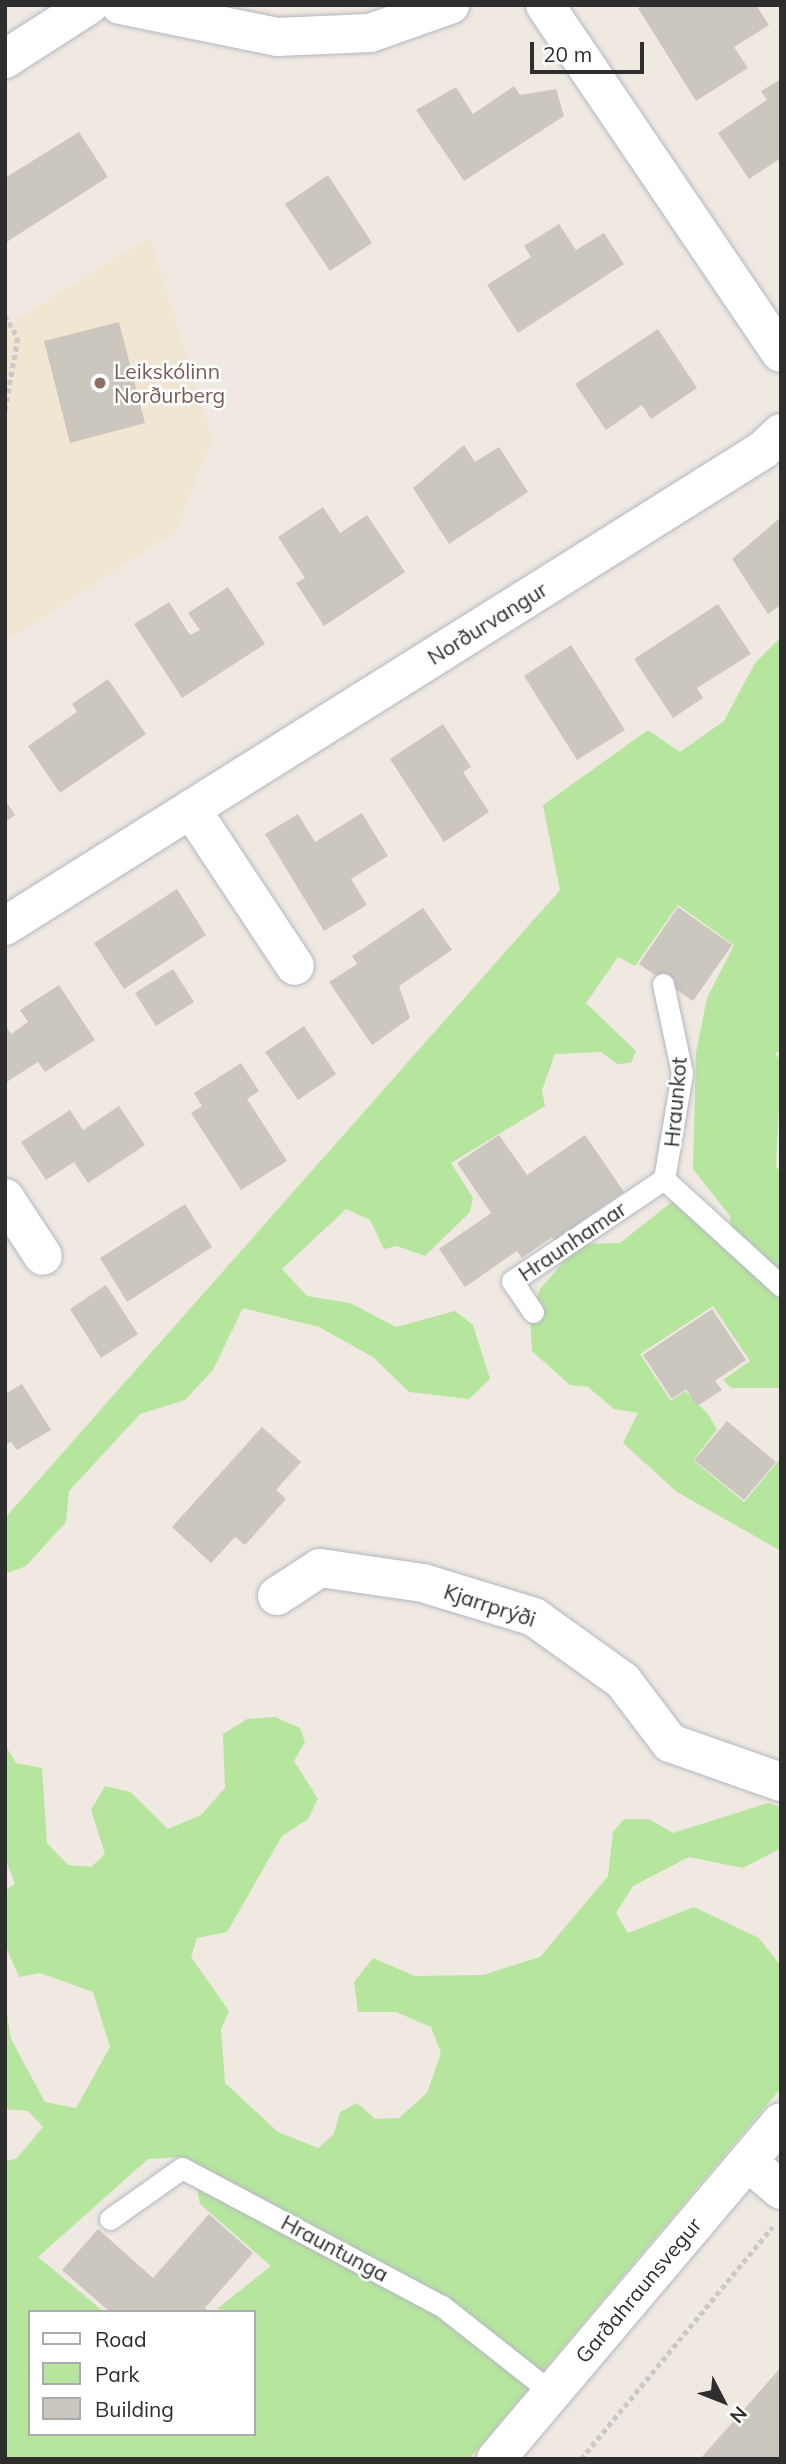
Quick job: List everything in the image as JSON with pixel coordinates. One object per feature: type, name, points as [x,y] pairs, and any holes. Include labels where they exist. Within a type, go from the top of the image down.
[{"type":"street","points":[[5,59],[89,5]]},
{"type":"street","points":[[120,5],[277,37],[370,33],[450,5]]},
{"type":"street","points":[[545,5],[781,353]]},
{"type":"street","name":"Norðurvangur","points":[[5,926],[763,450],[781,433]]},
{"type":"street","points":[[191,809],[295,967]]},
{"type":"street","points":[[5,1198],[43,1256]]},
{"type":"street","name":"Kjarrprýði","points":[[277,1596],[320,1568],[424,1583],[534,1617],[623,1681],[670,1743],[781,1782]]},
{"type":"street","name":"Garðahraunsvegur","points":[[496,2459],[781,2122]]},
{"type":"street","points":[[748,2162],[781,2190]]},
{"type":"lane","name":"Hraunkot","points":[[663,984],[682,1073],[664,1179]]},
{"type":"lane","points":[[664,1179],[781,1286]]},
{"type":"lane","name":"Hraunhamar","points":[[533,1312],[512,1281],[664,1179]]},
{"type":"lane","name":"Hrauntunga","points":[[110,2219],[182,2168],[442,2306],[552,2393]]},
{"type":"path","points":[[5,315],[18,338],[5,412]]},
{"type":"path","points":[[581,2459],[781,2216]]},
{"type":"shaded area","name":"Leikskólinn Norðurberg","points":[[150,237],[212,439],[176,531],[5,642],[5,327]]},
{"type":"green space","points":[[781,637],[781,1050],[775,1053],[781,1061],[776,1166],[781,1173],[781,1388],[731,1388],[723,1380],[750,1361],[713,1306],[640,1354],[671,1401],[685,1391],[708,1414],[717,1430],[693,1460],[744,1502],[781,1458],[781,1551],[677,1492],[623,1443],[638,1413],[614,1409],[588,1387],[570,1385],[532,1351],[530,1318],[540,1289],[579,1244],[620,1243],[673,1201],[731,1230],[730,1216],[693,1169],[696,1053],[707,998],[734,945],[678,905],[635,966],[618,957],[586,1003],[636,1051],[631,1063],[617,1064],[601,1052],[555,1054],[542,1090],[545,1106],[451,1163],[473,1198],[470,1212],[425,1256],[397,1246],[384,1249],[370,1220],[346,1209],[282,1269],[307,1296],[350,1303],[396,1327],[455,1311],[473,1325],[490,1379],[469,1399],[409,1392],[373,1357],[319,1327],[243,1308],[213,1370],[185,1400],[140,1414],[69,1491],[66,1522],[26,1566],[5,1574],[5,1518],[560,890],[543,805],[648,730],[680,752],[724,721],[755,663]]},
{"type":"green space","points":[[275,1717],[300,1728],[305,1742],[294,1761],[318,1799],[308,1819],[282,1836],[227,1932],[197,1938],[191,1957],[229,2011],[221,2029],[225,2083],[278,2132],[318,2148],[334,2134],[340,2112],[357,2103],[375,2119],[399,2118],[427,2093],[441,2053],[431,2027],[396,2012],[358,2012],[354,1982],[373,1958],[415,1976],[483,1975],[540,1957],[608,1876],[613,1832],[624,1819],[649,1819],[673,1833],[768,1803],[781,1807],[781,1848],[743,1868],[689,1857],[633,1886],[616,1913],[628,1933],[694,1907],[759,1938],[781,1966],[781,2088],[469,2459],[5,2459],[5,2161],[16,2159],[43,2127],[28,2111],[5,2109],[5,2001],[11,2039],[45,2102],[76,2108],[110,2047],[93,1992],[40,1973],[19,1977],[5,1945],[5,1891],[15,1883],[5,1859],[5,1745],[16,1763],[42,1768],[47,1843],[68,1865],[91,1867],[105,1854],[91,1810],[105,1786],[130,1792],[168,1829],[201,1815],[225,1788],[223,1734],[247,1719]],"holes":[[[183,2157],[208,2174],[197,2187],[200,2204],[271,2266],[217,2309],[256,2310],[256,2436],[28,2436],[28,2310],[102,2310],[38,2257],[148,2159]]]},
{"type":"building","points":[[643,5],[756,5],[769,25],[734,47],[748,68],[696,101],[638,8]]},
{"type":"building","points":[[781,79],[781,158],[749,179],[718,133],[767,100],[761,91]]},
{"type":"building","points":[[514,86],[520,95],[556,89],[564,116],[464,181],[416,110],[456,87],[473,114]]},
{"type":"building","points":[[79,132],[108,177],[5,243],[5,178]]},
{"type":"building","points":[[328,175],[372,243],[330,271],[285,204]]},
{"type":"building","points":[[559,224],[576,250],[604,233],[624,264],[518,333],[487,285],[531,257],[524,246]]},
{"type":"building","points":[[119,322],[145,423],[70,443],[44,341]]},
{"type":"building","points":[[658,329],[697,388],[651,419],[642,405],[606,430],[575,384]]},
{"type":"building","points":[[464,445],[475,462],[499,447],[528,492],[449,544],[413,488]]},
{"type":"building","points":[[323,507],[340,533],[367,515],[405,572],[324,626],[296,583],[305,578],[278,537]]},
{"type":"building","points":[[781,517],[781,605],[768,614],[732,559]]},
{"type":"building","points":[[228,587],[265,644],[182,698],[134,624],[169,602],[190,635],[200,630],[188,613]]},
{"type":"building","points":[[718,604],[751,654],[697,688],[703,698],[673,718],[634,659]]},
{"type":"building","points":[[571,645],[625,730],[577,760],[524,676]]},
{"type":"building","points":[[108,679],[146,734],[60,793],[28,746],[77,712],[72,704]]},
{"type":"building","points":[[443,724],[471,767],[463,772],[489,812],[444,842],[390,759]]},
{"type":"building","points":[[5,800],[15,815],[5,822]]},
{"type":"building","points":[[362,813],[388,856],[351,879],[367,905],[324,931],[265,834],[298,814],[315,842]]},
{"type":"building","points":[[177,889],[206,935],[124,989],[94,943]]},
{"type":"building","points":[[678,907],[732,945],[693,1001],[639,964]]},
{"type":"building","points":[[423,908],[452,950],[399,986],[410,1018],[372,1045],[329,982],[357,964],[352,956]]},
{"type":"building","points":[[173,969],[194,1002],[156,1026],[135,993]]},
{"type":"building","points":[[59,985],[95,1040],[45,1072],[38,1062],[5,1083],[5,1024],[11,1034],[28,1022],[20,1010]]},
{"type":"building","points":[[304,1026],[336,1074],[298,1100],[265,1052]]},
{"type":"building","points":[[241,1063],[259,1091],[247,1099],[287,1161],[241,1190],[191,1113],[202,1106],[194,1093]]},
{"type":"building","points":[[119,1106],[145,1145],[88,1183],[74,1162],[46,1180],[21,1142],[70,1110],[83,1130]]},
{"type":"building","points":[[499,1135],[527,1175],[585,1135],[624,1192],[580,1222],[584,1229],[559,1247],[552,1237],[522,1258],[517,1251],[465,1287],[439,1249],[491,1213],[457,1163]]},
{"type":"building","points":[[185,1204],[212,1247],[127,1302],[100,1258]]},
{"type":"building","points":[[106,1285],[138,1334],[101,1358],[70,1309]]},
{"type":"building","points":[[712,1309],[746,1360],[715,1381],[722,1390],[697,1406],[686,1389],[672,1399],[643,1355]]},
{"type":"building","points":[[22,1384],[51,1430],[17,1450],[11,1442],[5,1445],[5,1394]]},
{"type":"building","points":[[727,1421],[776,1462],[744,1500],[694,1460]]},
{"type":"building","points":[[262,1427],[301,1462],[276,1490],[286,1499],[245,1545],[235,1537],[211,1563],[172,1527]]},
{"type":"building","points":[[209,2214],[253,2253],[205,2308],[208,2310],[108,2310],[62,2270],[98,2229],[153,2278]]},
{"type":"building","points":[[781,2367],[781,2459],[700,2459],[731,2424]]},
{"type":"place","name":"Leikskólinn Norðurberg","points":[[100,383]]}]
